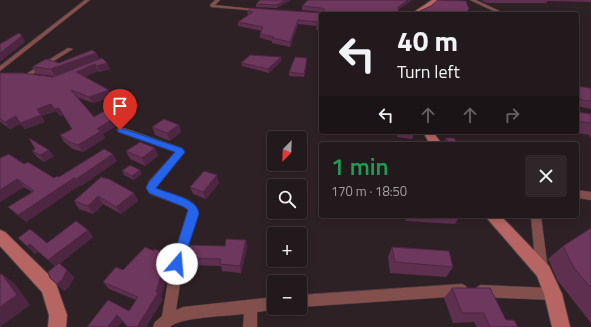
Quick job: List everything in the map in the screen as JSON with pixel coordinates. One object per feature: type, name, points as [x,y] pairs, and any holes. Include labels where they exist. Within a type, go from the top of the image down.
[{"type":"street","points":[[1,67],[88,0]]},
{"type":"street","points":[[218,0],[212,5],[213,6],[269,11]]},
{"type":"street","points":[[418,12],[436,0]]},
{"type":"street","points":[[472,0],[499,12]]},
{"type":"street","points":[[38,78],[23,76],[70,49]]},
{"type":"street","points":[[120,130],[179,150],[180,152],[152,184],[151,188],[153,191],[188,204],[193,209],[193,214],[177,264],[164,323]]},
{"type":"street","points":[[579,194],[591,196]]},
{"type":"street","points":[[494,218],[543,271]]},
{"type":"street","points":[[536,218],[543,271],[553,294],[561,327]]},
{"type":"street","points":[[0,236],[49,287],[58,315],[57,327]]},
{"type":"street","points":[[307,300],[458,289],[553,294]]},
{"type":"street","points":[[164,323],[183,314],[267,305]]},
{"type":"street","points":[[250,327],[251,306]]},
{"type":"building","points":[[260,0],[286,0],[277,5],[256,4]]},
{"type":"building","points":[[308,0],[408,0],[397,8],[399,10],[398,12],[322,12],[325,10],[322,8],[302,6]]},
{"type":"building","points":[[438,0],[466,1],[469,9],[467,12],[418,12],[431,6]]},
{"type":"building","points":[[251,8],[319,13],[319,22],[298,20],[290,42],[260,34],[263,27],[238,22],[253,12],[247,11]]},
{"type":"building","points":[[19,33],[22,36],[0,53],[0,44]]},
{"type":"building","points":[[92,50],[96,53],[51,69],[32,67],[46,59],[59,63]]},
{"type":"building","points":[[250,55],[281,57],[268,69],[241,63]]},
{"type":"building","points":[[295,57],[307,58],[304,74],[289,72]]},
{"type":"building","points":[[102,58],[107,63],[97,66],[95,64],[76,72],[109,90],[89,97],[71,90],[94,117],[111,107],[124,112],[97,129],[101,131],[78,145],[69,142],[60,135],[72,129],[59,108],[55,109],[51,104],[37,109],[41,115],[20,123],[16,116],[5,122],[0,119],[0,73],[22,73],[53,77]]},
{"type":"building","points":[[579,86],[590,88],[591,101],[581,100],[579,96]]},
{"type":"building","points":[[579,112],[591,114],[591,123],[579,121]]},
{"type":"building","points":[[164,119],[179,125],[167,133],[152,127]]},
{"type":"building","points":[[29,138],[49,150],[40,155],[32,151],[35,149]]},
{"type":"building","points":[[446,138],[454,138],[457,142],[449,142]]},
{"type":"building","points":[[140,142],[155,148],[142,158],[126,151]]},
{"type":"building","points":[[104,149],[113,154],[18,215],[8,207],[34,191],[17,179],[0,190],[0,158],[9,154],[24,164],[28,162],[54,178],[57,176],[59,177]]},
{"type":"building","points":[[130,165],[140,170],[132,176],[122,171]]},
{"type":"building","points":[[204,171],[217,175],[203,192],[190,187]]},
{"type":"building","points":[[101,177],[109,179],[134,193],[116,207],[98,196],[88,206],[74,201]]},
{"type":"building","points":[[76,221],[88,230],[48,260],[30,244],[27,246],[18,238],[30,229],[47,243]]},
{"type":"building","points":[[591,228],[591,288],[574,268],[563,246]]},
{"type":"building","points":[[226,239],[246,240],[240,266],[220,264],[221,259],[181,258],[186,245],[225,246]]},
{"type":"building","points":[[145,247],[154,251],[154,249],[167,253],[156,292],[158,293],[137,327],[128,327],[117,315],[108,327],[87,327],[108,300],[129,311],[138,297],[103,282],[116,267],[123,270]]},
{"type":"building","points":[[392,247],[449,251],[453,267],[395,262]]},
{"type":"building","points":[[59,263],[67,270],[62,280],[57,284],[50,278],[48,272]]},
{"type":"building","points":[[2,274],[17,295],[0,307],[0,275]]},
{"type":"building","points":[[452,288],[490,288],[506,320],[514,320],[518,327],[490,327],[484,313],[462,313]]},
{"type":"route","points":[[120,130],[179,150],[180,152],[179,155],[152,184],[151,188],[153,191],[188,204],[193,209],[193,214],[177,264]]}]
